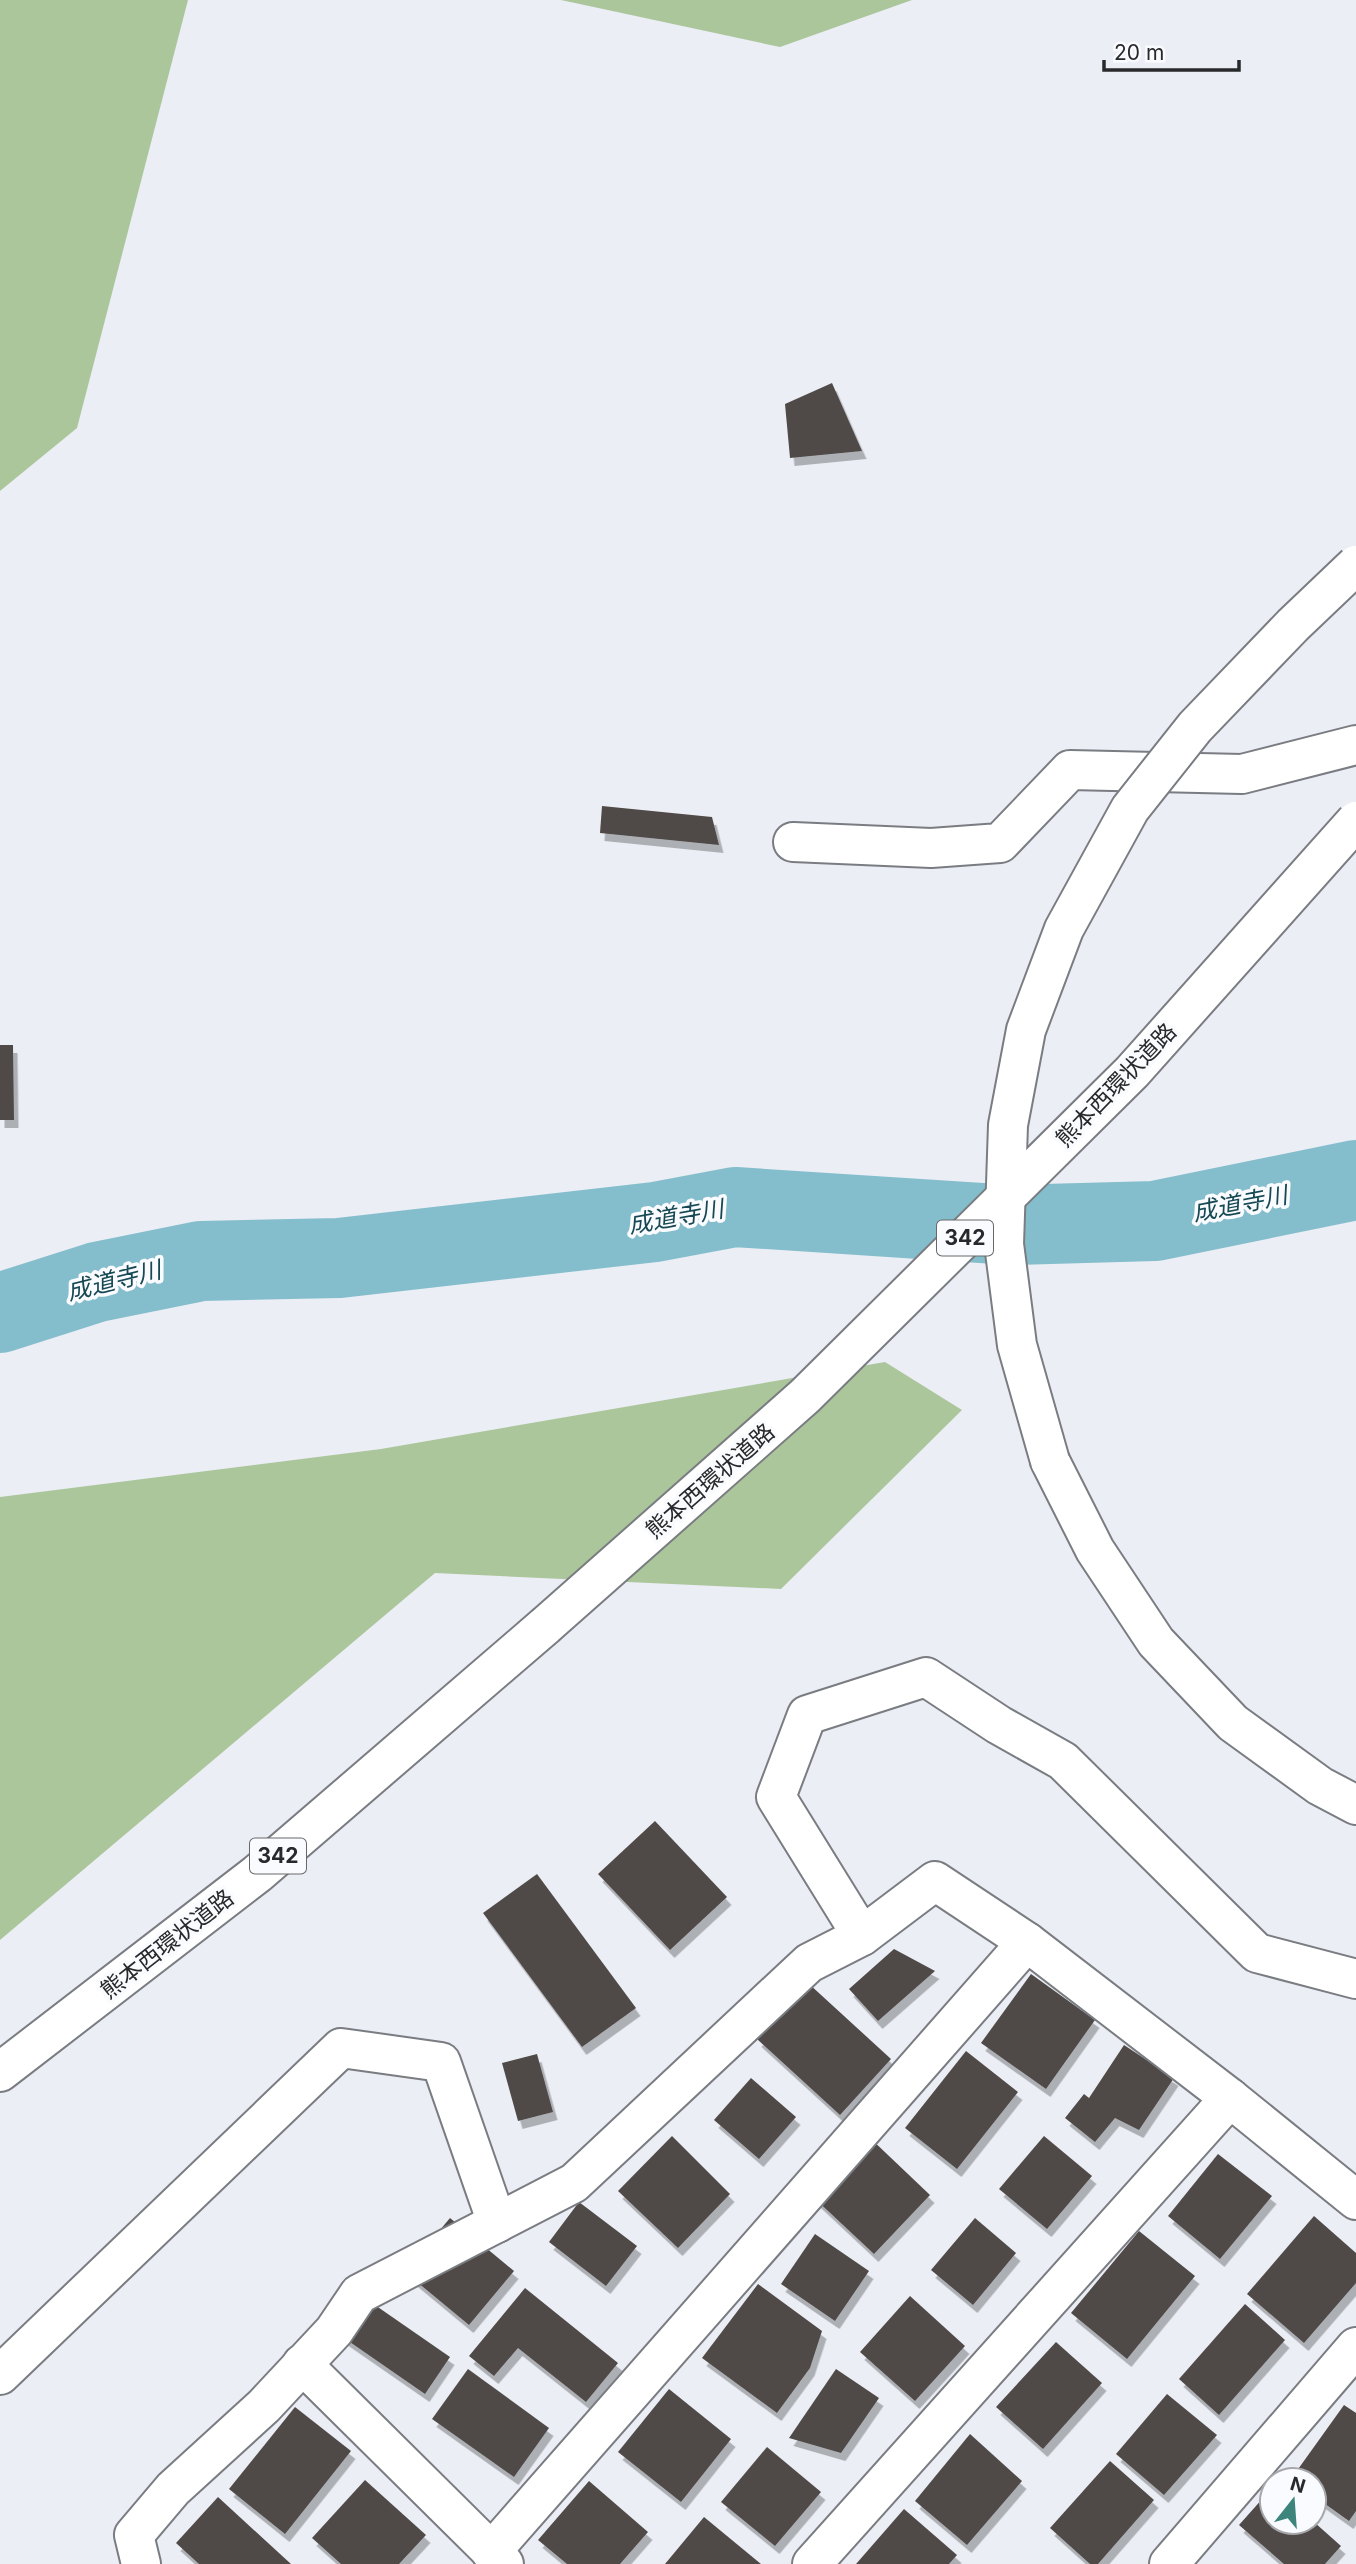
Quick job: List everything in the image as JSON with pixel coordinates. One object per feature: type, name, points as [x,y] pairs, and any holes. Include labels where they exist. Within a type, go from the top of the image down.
[{"type":"main road","points":[[1356,565],[1293,625],[1195,727],[1130,809],[1064,929],[1026,1030],[1008,1125],[1004,1244],[1017,1345],[1050,1461],[1095,1550],[1156,1642],[1233,1723],[1320,1786],[1356,1805]]},
{"type":"main road","points":[[793,842],[931,848],[1000,843],[1070,770],[1242,774],[1356,745]]},
{"type":"main road","name":"熊本西環状道路","points":[[0,2071],[257,1874],[545,1626],[805,1396],[1132,1072],[1356,821]]},
{"type":"main road","points":[[862,1936],[776,1797],[807,1715],[926,1677],[999,1725],[1063,1761],[1257,1952],[1356,1979]]},
{"type":"main road","points":[[141,2564],[134,2535],[173,2489],[264,2406],[334,2330],[359,2294],[574,2183],[809,1963],[862,1936],[935,1881],[1027,1942],[1230,2098],[1356,2200]]},
{"type":"main road","points":[[302,2364],[498,2558],[1027,1942]]},
{"type":"main road","points":[[6,2358],[341,2048],[441,2062],[497,2224]]},
{"type":"main road","points":[[812,2564],[1230,2098]]},
{"type":"main road","points":[[1170,2564],[1356,2347]]},
{"type":"green space","points":[[0,0],[188,0],[77,428],[0,491]]},
{"type":"green space","points":[[561,0],[912,0],[780,47]]},
{"type":"green space","points":[[885,1362],[962,1410],[781,1589],[435,1573],[0,1940],[0,1497],[381,1449]]},
{"type":"building","points":[[832,383],[862,451],[790,458],[785,404]]},
{"type":"building","points":[[602,806],[712,817],[719,845],[600,833]]},
{"type":"building","points":[[0,1045],[13,1045],[14,1120],[0,1120]]},
{"type":"building","points":[[655,1821],[727,1897],[670,1950],[598,1874]]},
{"type":"building","points":[[537,1874],[636,2008],[582,2047],[483,1913]]},
{"type":"building","points":[[894,1949],[935,1971],[878,2021],[849,1989]]},
{"type":"building","points":[[1031,1974],[1095,2020],[1046,2089],[981,2043]]},
{"type":"building","points":[[808,1983],[891,2059],[840,2115],[757,2039]]},
{"type":"building","points":[[1124,2045],[1174,2078],[1139,2130],[1115,2118],[1095,2142],[1065,2118],[1084,2094],[1089,2098]]},
{"type":"building","points":[[966,2051],[1018,2092],[957,2169],[905,2128]]},
{"type":"building","points":[[537,2054],[553,2112],[518,2121],[502,2063]]},
{"type":"building","points":[[751,2078],[796,2117],[759,2159],[714,2120]]},
{"type":"building","points":[[672,2136],[730,2194],[678,2248],[618,2191]]},
{"type":"building","points":[[868,2136],[930,2195],[874,2254],[811,2195]]},
{"type":"building","points":[[1044,2136],[1092,2176],[1047,2229],[999,2189]]},
{"type":"building","points":[[1218,2154],[1272,2196],[1220,2259],[1168,2216]]},
{"type":"building","points":[[579,2202],[637,2246],[606,2286],[549,2242]]},
{"type":"building","points":[[1314,2216],[1356,2253],[1356,2283],[1304,2343],[1247,2294]]},
{"type":"building","points":[[450,2218],[514,2271],[469,2325],[405,2272]]},
{"type":"building","points":[[975,2218],[1016,2253],[973,2305],[931,2270]]},
{"type":"building","points":[[1139,2231],[1195,2276],[1127,2359],[1071,2313]]},
{"type":"building","points":[[815,2234],[869,2271],[835,2321],[781,2284]]},
{"type":"building","points":[[758,2284],[822,2331],[810,2368],[777,2413],[702,2358]]},
{"type":"building","points":[[525,2288],[618,2363],[586,2402],[518,2348],[494,2376],[469,2356]]},
{"type":"building","points":[[359,2294],[450,2357],[425,2394],[334,2331]]},
{"type":"building","points":[[910,2296],[965,2346],[915,2401],[860,2352]]},
{"type":"building","points":[[1245,2304],[1285,2340],[1219,2415],[1179,2379]]},
{"type":"building","points":[[1056,2342],[1102,2383],[1043,2449],[996,2407]]},
{"type":"building","points":[[468,2369],[549,2428],[514,2477],[432,2419]]},
{"type":"building","points":[[836,2369],[879,2398],[841,2453],[789,2438]]},
{"type":"building","points":[[669,2389],[731,2439],[681,2502],[618,2452]]},
{"type":"building","points":[[1167,2394],[1217,2435],[1164,2495],[1116,2454]]},
{"type":"building","points":[[1344,2405],[1356,2413],[1356,2511],[1349,2521],[1328,2506],[1328,2466],[1300,2466]]},
{"type":"building","points":[[295,2407],[351,2451],[285,2534],[229,2489]]},
{"type":"building","points":[[970,2434],[1022,2481],[967,2545],[915,2501]]},
{"type":"building","points":[[767,2447],[821,2492],[775,2546],[721,2502]]},
{"type":"building","points":[[1110,2461],[1154,2500],[1098,2564],[1090,2564],[1050,2528]]},
{"type":"building","points":[[365,2480],[426,2535],[399,2564],[341,2564],[312,2538]]},
{"type":"building","points":[[589,2481],[648,2532],[620,2564],[567,2564],[538,2540]]},
{"type":"building","points":[[218,2497],[291,2564],[199,2564],[176,2543]]},
{"type":"building","points":[[1258,2504],[1258,2536],[1328,2534],[1341,2546],[1325,2564],[1284,2564],[1239,2525]]},
{"type":"building","points":[[904,2509],[957,2555],[949,2564],[856,2564]]},
{"type":"building","points":[[704,2517],[761,2564],[665,2564]]},
{"type":"waterway","name":"成道寺川","points":[[0,1313],[97,1282],[201,1261],[339,1258],[655,1222],[735,1207],[1012,1225],[1155,1221],[1356,1180]]}]
